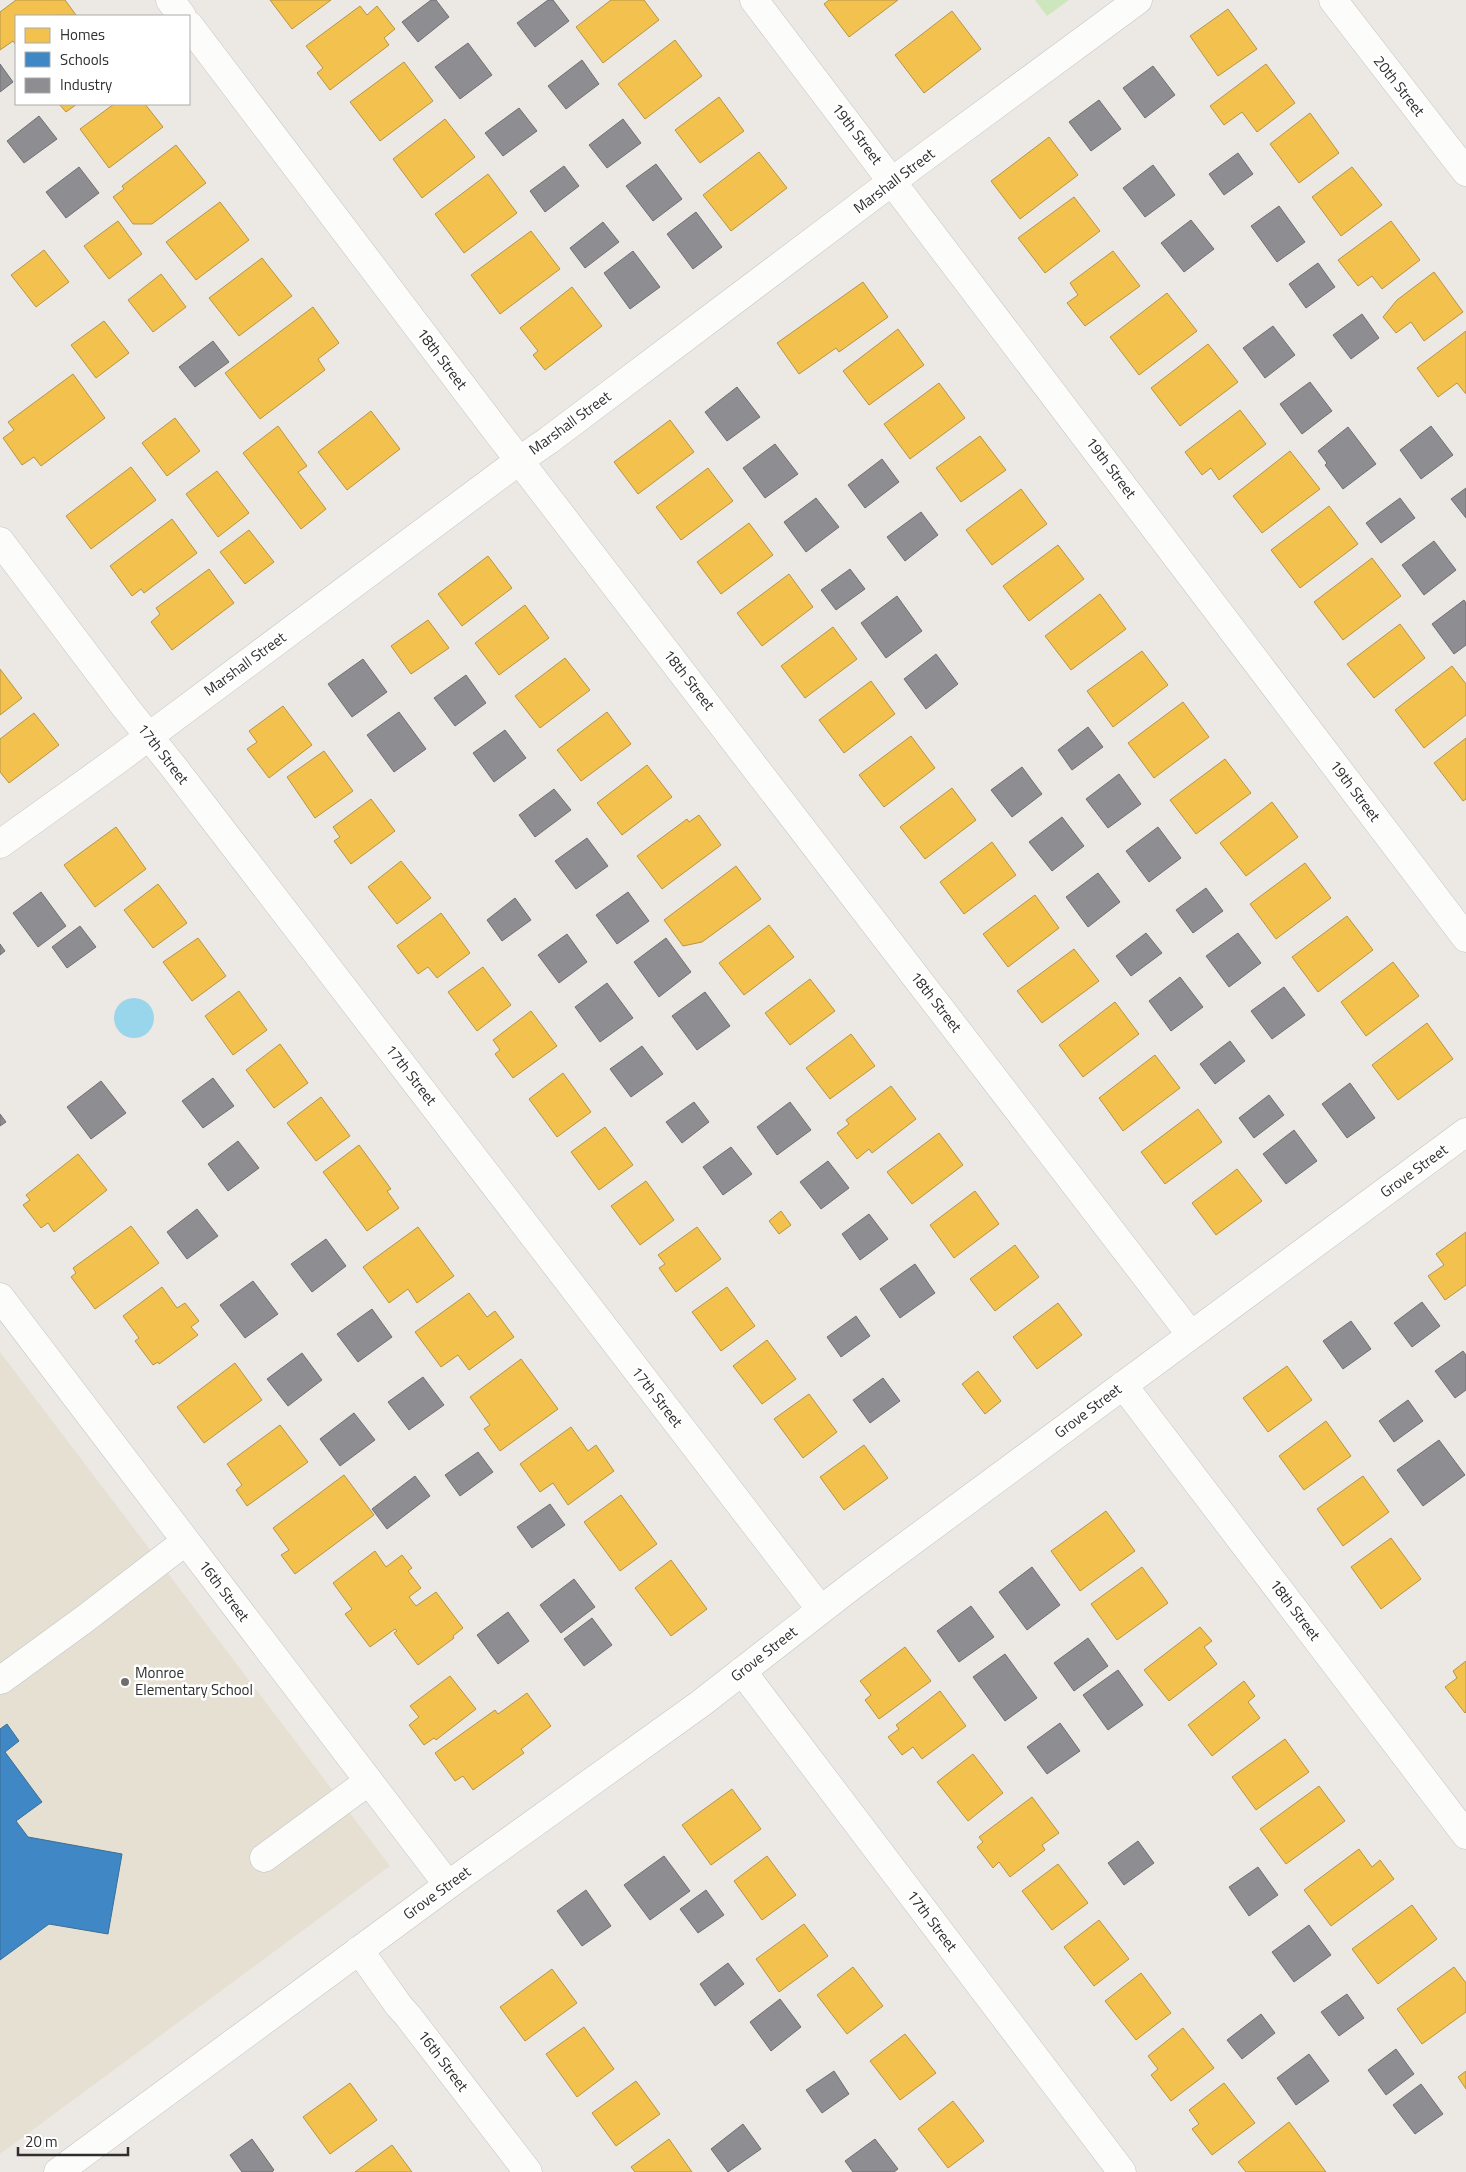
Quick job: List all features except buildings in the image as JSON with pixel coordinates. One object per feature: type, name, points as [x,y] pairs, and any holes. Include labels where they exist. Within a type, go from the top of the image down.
[{"type":"street","points":[[170,0],[181,15]]},
{"type":"street","name":"19th Street","points":[[754,0],[1466,938]]},
{"type":"street","name":"Marshall Street","points":[[0,844],[549,440],[893,181],[1138,0]]},
{"type":"street","name":"20th Street","points":[[1333,0],[1466,172]]},
{"type":"street","name":"18th Street","points":[[190,26],[1191,1335]]},
{"type":"street","name":"17th Street","points":[[0,541],[821,1610]]},
{"type":"street","name":"Grove Street","points":[[58,2172],[448,1884],[692,1709],[821,1610],[1466,1132]]},
{"type":"street","name":"16th Street","points":[[0,1297],[448,1884]]},
{"type":"street","name":"18th Street","points":[[1124,1385],[1466,1835]]},
{"type":"street","points":[[1,1680],[186,1541]]},
{"type":"street","name":"17th Street","points":[[742,1671],[1122,2172]]},
{"type":"street","points":[[264,1858],[369,1782]]},
{"type":"street","name":"16th Street","points":[[359,1950],[399,2006],[528,2172]]},
{"type":"shaded area","name":"Monroe Elementary School","points":[[0,1352],[390,1866],[0,2154]]},
{"type":"green space","points":[[1035,0],[1069,0],[1047,16]]},
{"type":"water","points":[[138,998],[145,1001],[151,1007],[154,1018],[153,1026],[145,1035],[138,1038],[130,1038],[123,1035],[115,1026],[114,1014],[117,1007],[126,999]]},
{"type":"place","name":"Monroe Elementary School","points":[[125,1682]]}]
